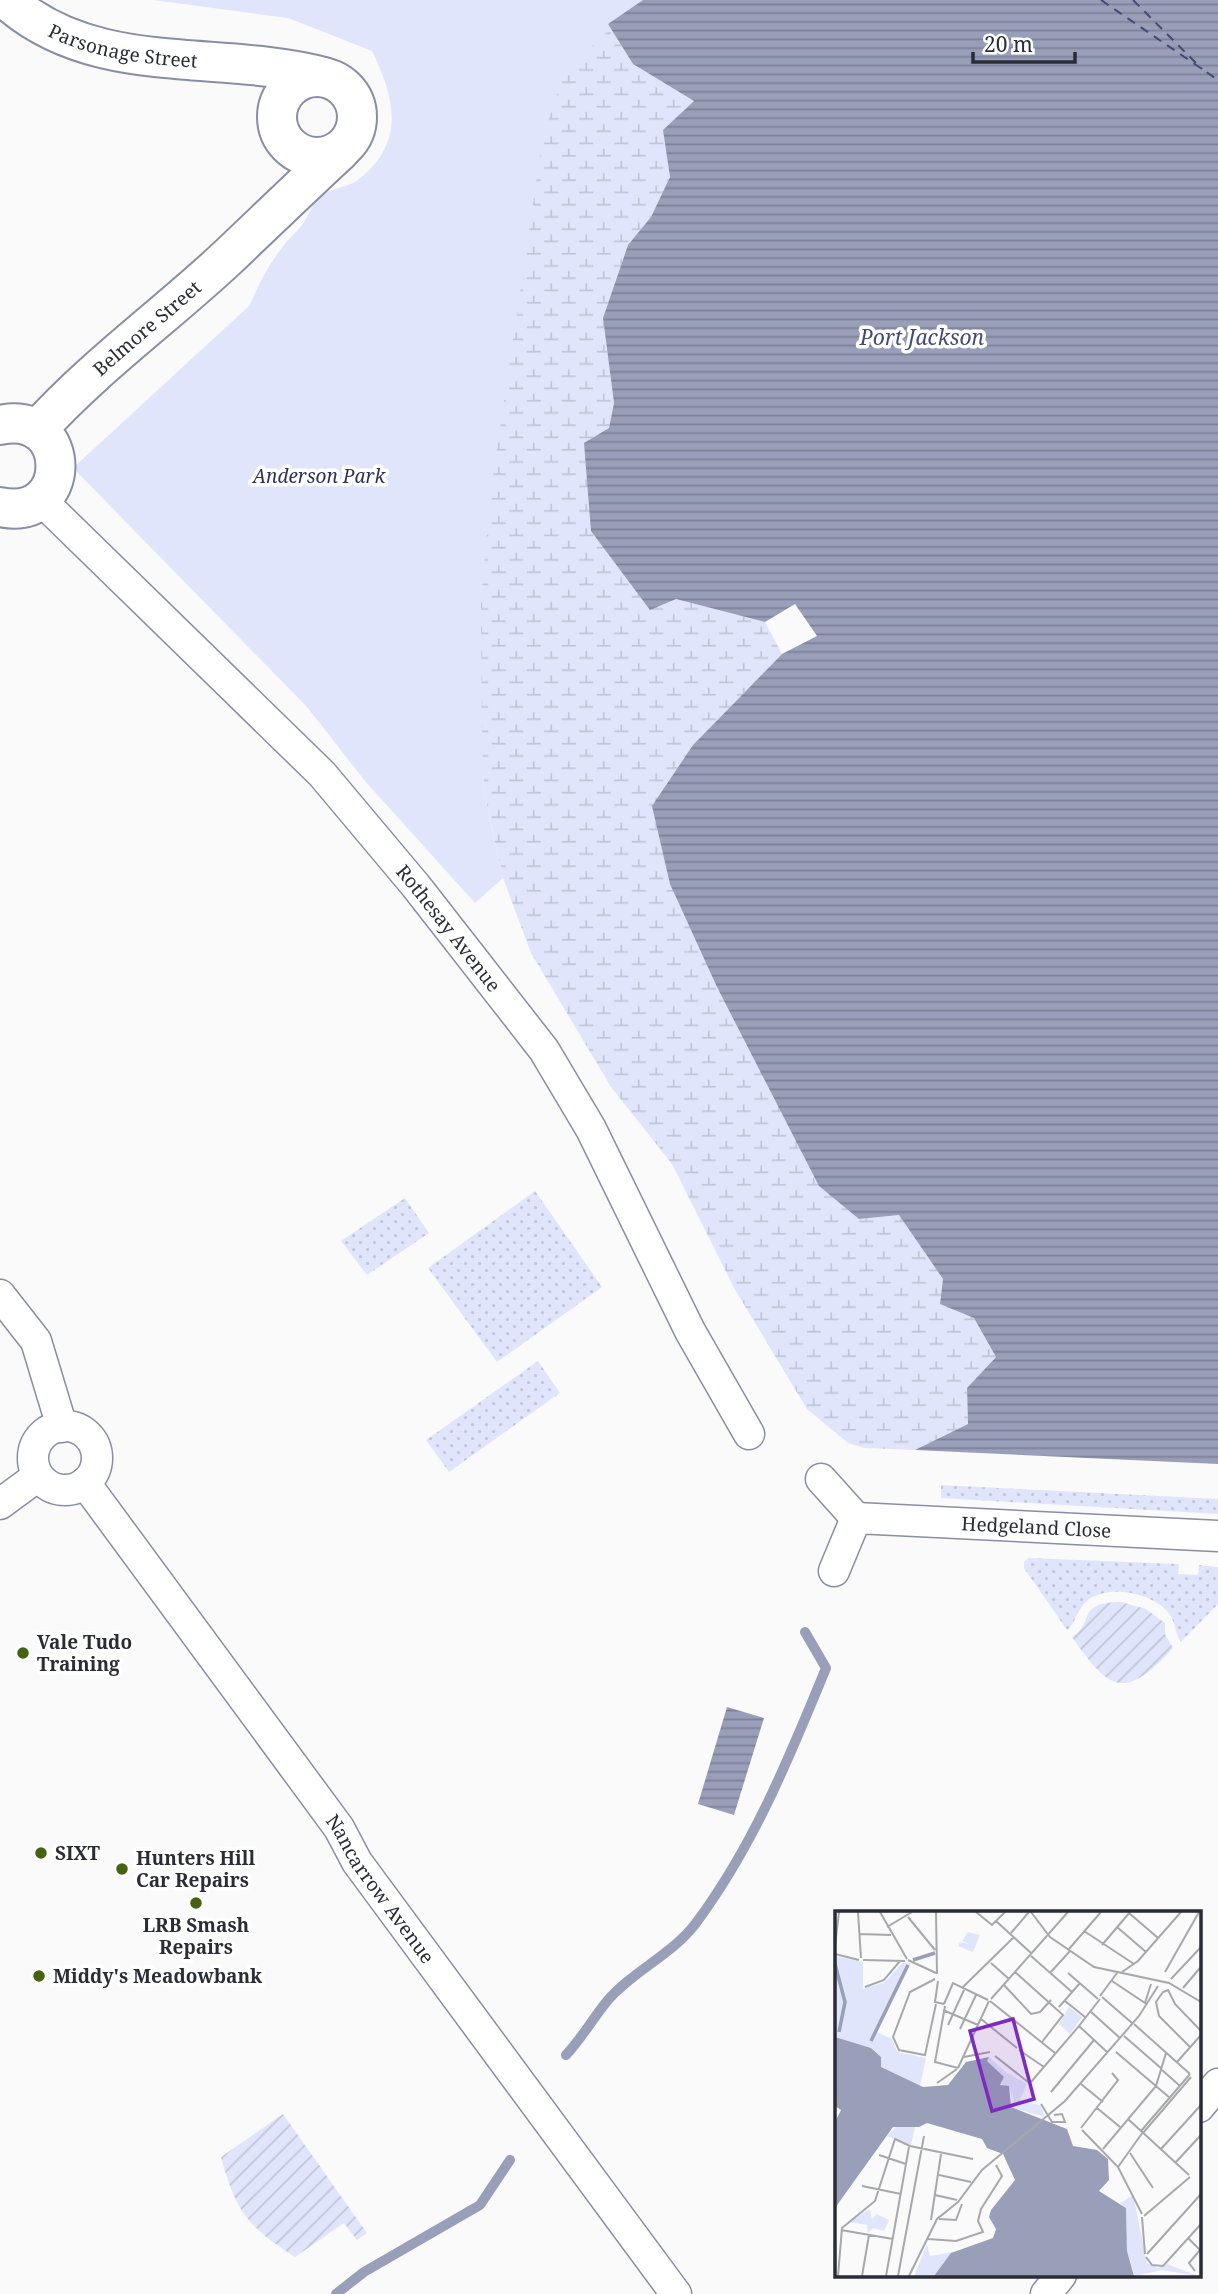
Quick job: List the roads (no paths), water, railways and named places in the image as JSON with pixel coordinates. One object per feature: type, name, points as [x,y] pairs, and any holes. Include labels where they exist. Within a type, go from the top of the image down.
[{"type":"main road","name":"Parsonage Street","points":[[7,0],[33,19],[77,40],[129,54],[207,64],[282,68],[324,77]]},
{"type":"main road","name":"Parsonage Street","points":[[207,64],[258,98],[280,131]]},
{"type":"main road","points":[[311,77],[324,77],[348,90],[358,116],[356,129],[340,151],[328,156],[301,154],[280,131],[277,112],[288,89],[311,77]]},
{"type":"main road","name":"Belmore Street","points":[[258,225],[277,167],[280,131]]},
{"type":"main road","name":"Belmore Street","points":[[37,430],[65,399],[228,257],[258,225],[340,151]]},
{"type":"main road","points":[[0,425],[12,422],[37,430],[47,439],[57,464],[50,489],[41,500],[16,509],[0,507]]},
{"type":"street","name":"Rothesay Avenue","points":[[41,500],[322,774],[416,886],[544,1050],[591,1129],[690,1331],[749,1434]]},
{"type":"street","points":[[0,1295],[36,1342],[62,1427]]},
{"type":"street","points":[[75,1428],[94,1446],[96,1460],[93,1473],[77,1488],[52,1488],[38,1476],[33,1455],[36,1444],[51,1430],[75,1428]]},
{"type":"street","points":[[0,1504],[38,1476]]},
{"type":"street","points":[[821,1479],[856,1518],[834,1571]]},
{"type":"street","name":"Nancarrow Avenue","points":[[85,1483],[340,1828],[357,1862],[676,2294]]},
{"type":"street","name":"Hedgeland Close","points":[[856,1518],[1218,1535]]},
{"type":"street","points":[[1200,2106],[1218,2084]]},
{"type":"street","points":[[1046,2294],[1060,2276]]},
{"type":"water","name":"Port Jackson","points":[[643,0],[1218,0],[1218,1464],[915,1450],[968,1424],[967,1388],[996,1357],[974,1318],[940,1304],[943,1279],[899,1215],[859,1219],[819,1186],[717,987],[670,884],[652,806],[693,745],[782,654],[817,636],[795,604],[765,622],[676,599],[650,610],[591,531],[584,443],[609,428],[614,403],[603,318],[628,245],[651,217],[670,177],[663,130],[694,101],[633,64],[608,24]]},
{"type":"water","points":[[727,1707],[764,1718],[734,1815],[698,1804]]},
{"type":"waterway","points":[[566,2055],[618,1990],[687,1934],[736,1863],[784,1768],[826,1668],[805,1632]]},
{"type":"waterway","points":[[336,2294],[364,2272],[480,2205],[510,2160]]},
{"type":"place","name":"Vale Tudo Training","points":[[23,1653]]},
{"type":"place","name":"SIXT","points":[[41,1853]]},
{"type":"place","name":"Hunters Hill Car Repairs","points":[[122,1869]]},
{"type":"place","name":"LRB Smash Repairs","points":[[196,1903]]},
{"type":"place","name":"Middy's Meadowbank","points":[[39,1976]]},
{"type":"park label","name":"Anderson Park","points":[[319,476]]}]
